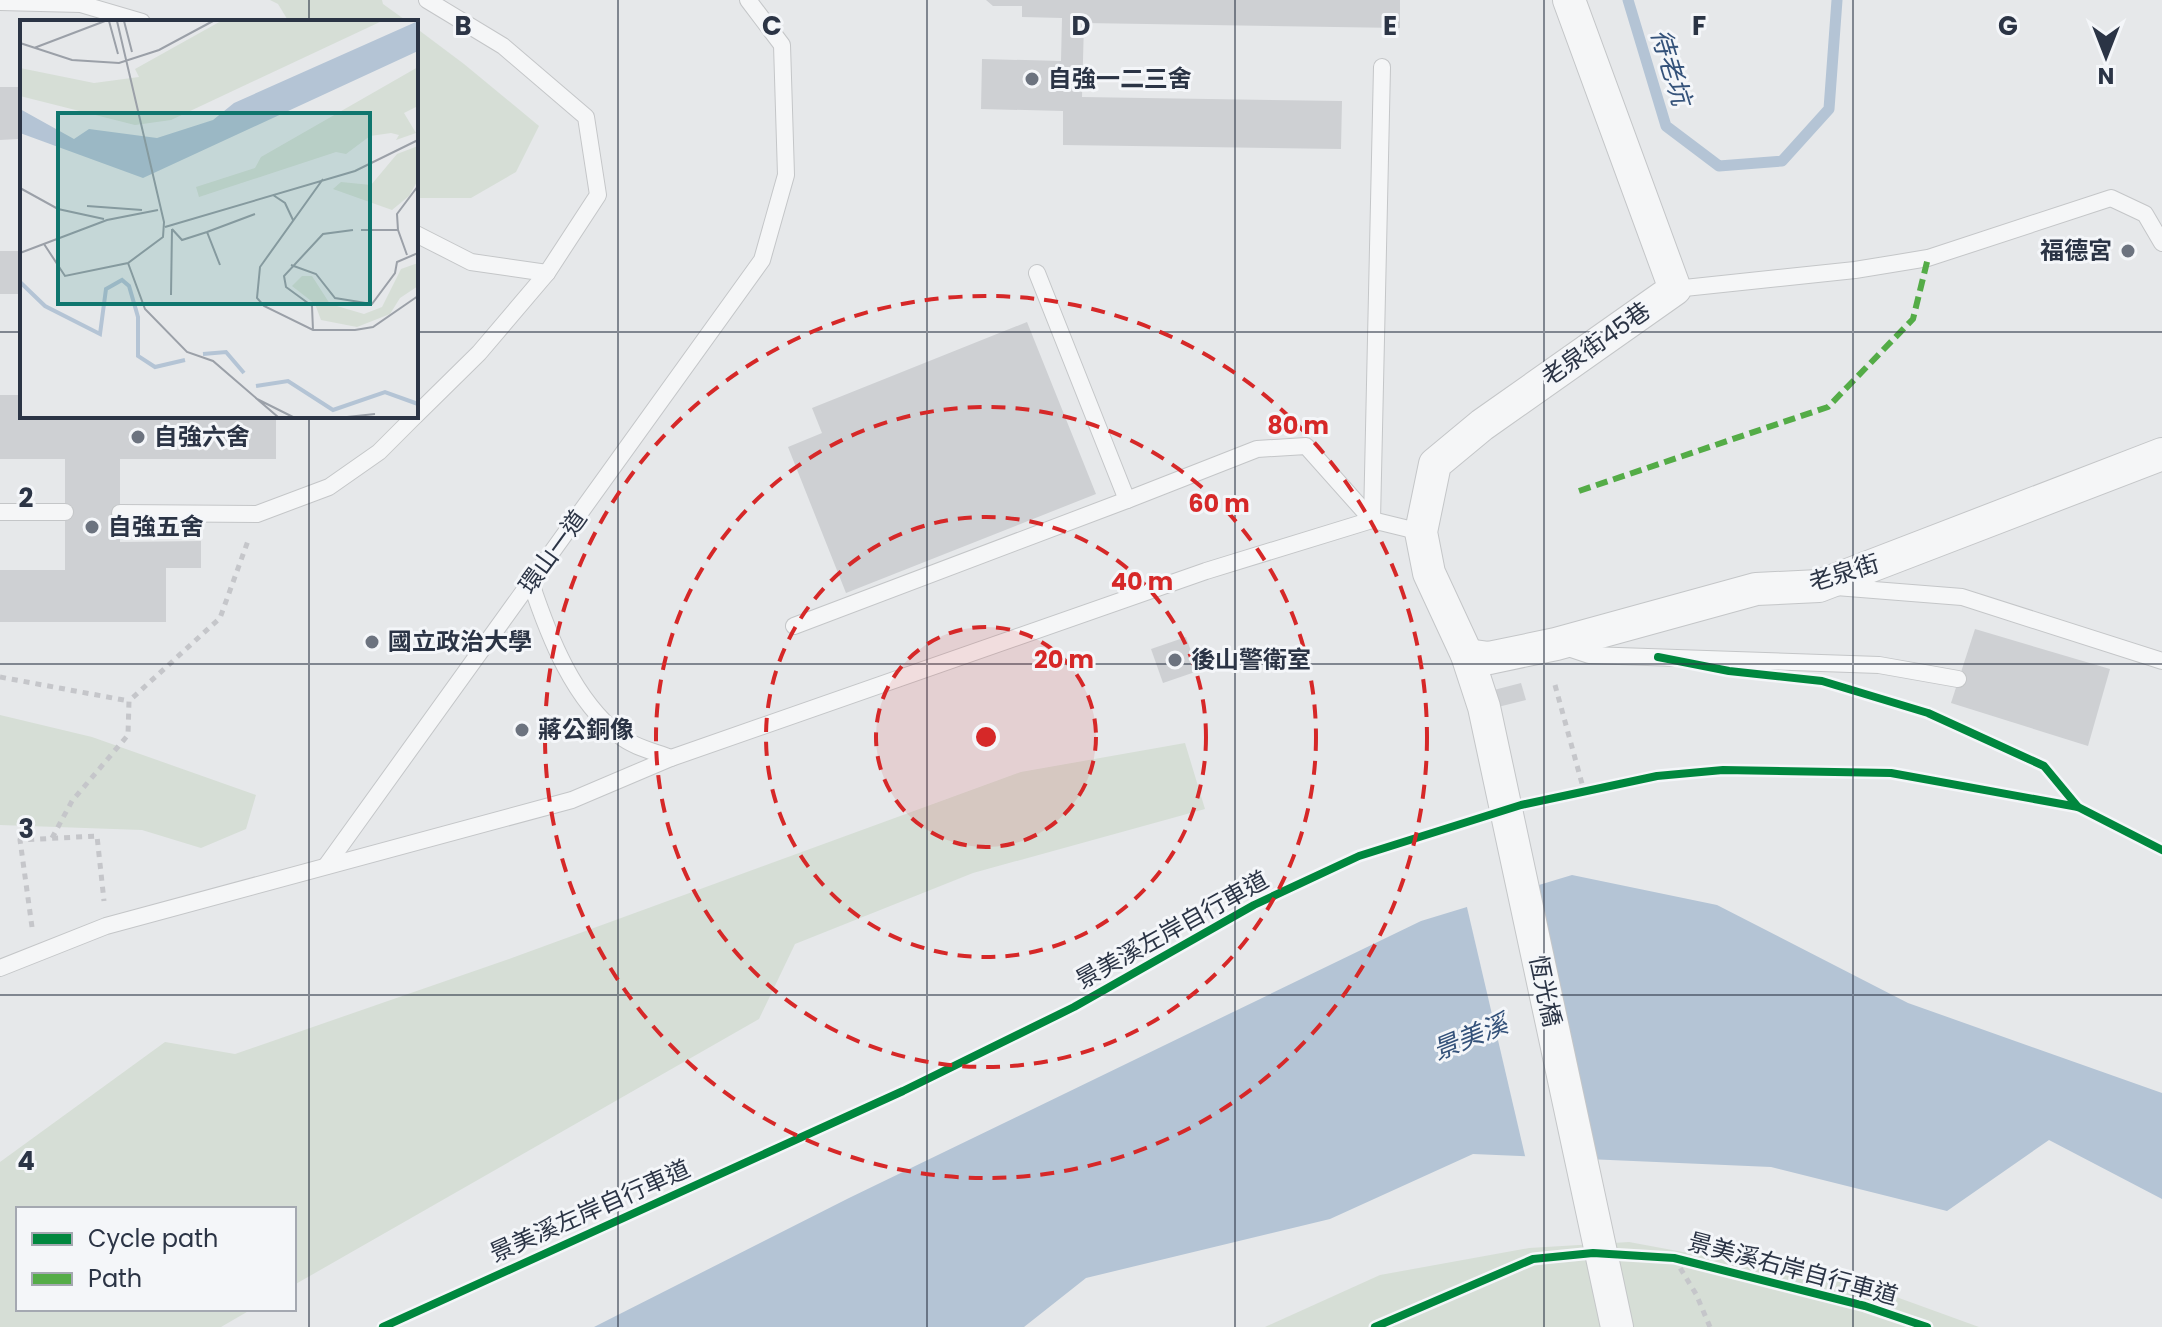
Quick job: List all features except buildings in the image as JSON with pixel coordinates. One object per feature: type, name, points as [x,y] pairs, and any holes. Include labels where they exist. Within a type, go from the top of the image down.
[{"type":"street","name":"老泉街45巷","points":[[1467,655],[1429,573],[1421,532],[1435,464],[1482,425],[1675,289],[1569,0]]},
{"type":"street","name":"老泉街","points":[[1467,655],[1489,658],[1556,644],[1756,589],[1819,586],[2162,454]]},
{"type":"street","name":"恆光橋","points":[[1467,655],[1484,707],[1617,1327]]},
{"type":"lane","points":[[418,412],[479,353],[547,273],[598,195],[586,117],[503,46],[427,0]]},
{"type":"lane","name":"環山一道","points":[[326,866],[762,260],[786,175],[782,45],[748,0]]},
{"type":"lane","points":[[0,2],[81,4],[135,20]]},
{"type":"lane","points":[[1372,520],[1382,67]]},
{"type":"lane","points":[[1675,289],[1855,270],[1928,258],[2111,198],[2145,214],[2162,243]]},
{"type":"lane","points":[[418,235],[471,262],[547,273]]},
{"type":"lane","points":[[1037,273],[1127,500]]},
{"type":"lane","points":[[120,513],[257,514],[329,487],[379,452],[412,418]]},
{"type":"lane","points":[[794,626],[1257,449],[1306,446],[1372,520]]},
{"type":"lane","points":[[0,512],[65,512]]},
{"type":"lane","points":[[0,968],[106,926],[572,800],[671,758],[1206,571],[1372,520],[1421,532]]},
{"type":"lane","points":[[531,583],[550,639],[587,702],[621,738],[671,758]]},
{"type":"lane","points":[[1819,586],[1962,597],[2162,661]]},
{"type":"lane","points":[[1556,644],[1589,655],[1879,665],[1958,679]]},
{"type":"path","points":[[52,838],[72,801],[128,735],[129,701],[220,618],[257,514]]},
{"type":"path","points":[[0,677],[129,701]]},
{"type":"path","points":[[1555,685],[1584,791]]},
{"type":"path","points":[[1572,794],[1599,788]]},
{"type":"path","points":[[36,954],[20,840],[97,836],[106,926]]},
{"type":"path","points":[[1674,1258],[1696,1294],[1710,1327]]},
{"type":"shaded area","points":[[270,0],[382,0],[405,20],[288,20],[278,4]]},
{"type":"shaded area","points":[[418,30],[539,126],[516,172],[471,198],[418,198]]},
{"type":"shaded area","points":[[0,715],[92,737],[256,795],[246,829],[201,848],[142,830],[0,825]]},
{"type":"shaded area","points":[[1185,743],[1205,809],[973,873],[795,944],[759,1019],[296,1284],[296,1207],[16,1207],[16,1311],[249,1311],[221,1327],[0,1327],[0,1162],[165,1042],[235,1054],[509,959],[1021,772]]},
{"type":"shaded area","points":[[1629,1242],[1866,1286],[1979,1327],[1265,1327],[1380,1275],[1529,1248]]},
{"type":"water","name":"景美溪","points":[[1572,875],[1717,905],[1908,1003],[2162,1093],[2162,1199],[2049,1140],[1947,1211],[1771,1167],[1473,1154],[1330,1219],[1086,1278],[1024,1327],[594,1327],[849,1198],[1421,921]]},
{"type":"pier","points":[[1531,883],[1597,1163],[1526,1160],[1466,903]]},
{"type":"waterway","name":"待老坑","points":[[1628,0],[1666,126],[1719,166],[1782,161],[1829,109],[1837,0]]},
{"type":"marked path","points":[[1579,491],[1828,407],[1913,319],[1928,258]]},
{"type":"cycle path","points":[[1658,657],[1729,671],[1822,681],[1928,713],[2044,766],[2078,807]]},
{"type":"cycle path","name":"景美溪左岸自行車道","points":[[383,1327],[903,1091],[1074,1007],[1254,905],[1359,856],[1521,805],[1657,776],[1723,770],[1891,773],[2078,807],[2162,850]]},
{"type":"cycle path","name":"景美溪右岸自行車道","points":[[1375,1327],[1533,1259],[1593,1253],[1674,1258],[1865,1306],[1927,1327]]},
{"type":"place","name":"自強一二三舍","points":[[1032,79]]},
{"type":"place","name":"福德宮","points":[[2128,251]]},
{"type":"place","name":"自強六舍","points":[[138,437]]},
{"type":"place","name":"自強五舍","points":[[92,527]]},
{"type":"place","name":"國立政治大學","points":[[372,642]]},
{"type":"place","name":"後山警衛室","points":[[1175,660]]},
{"type":"place","name":"蔣公銅像","points":[[522,730]]}]
